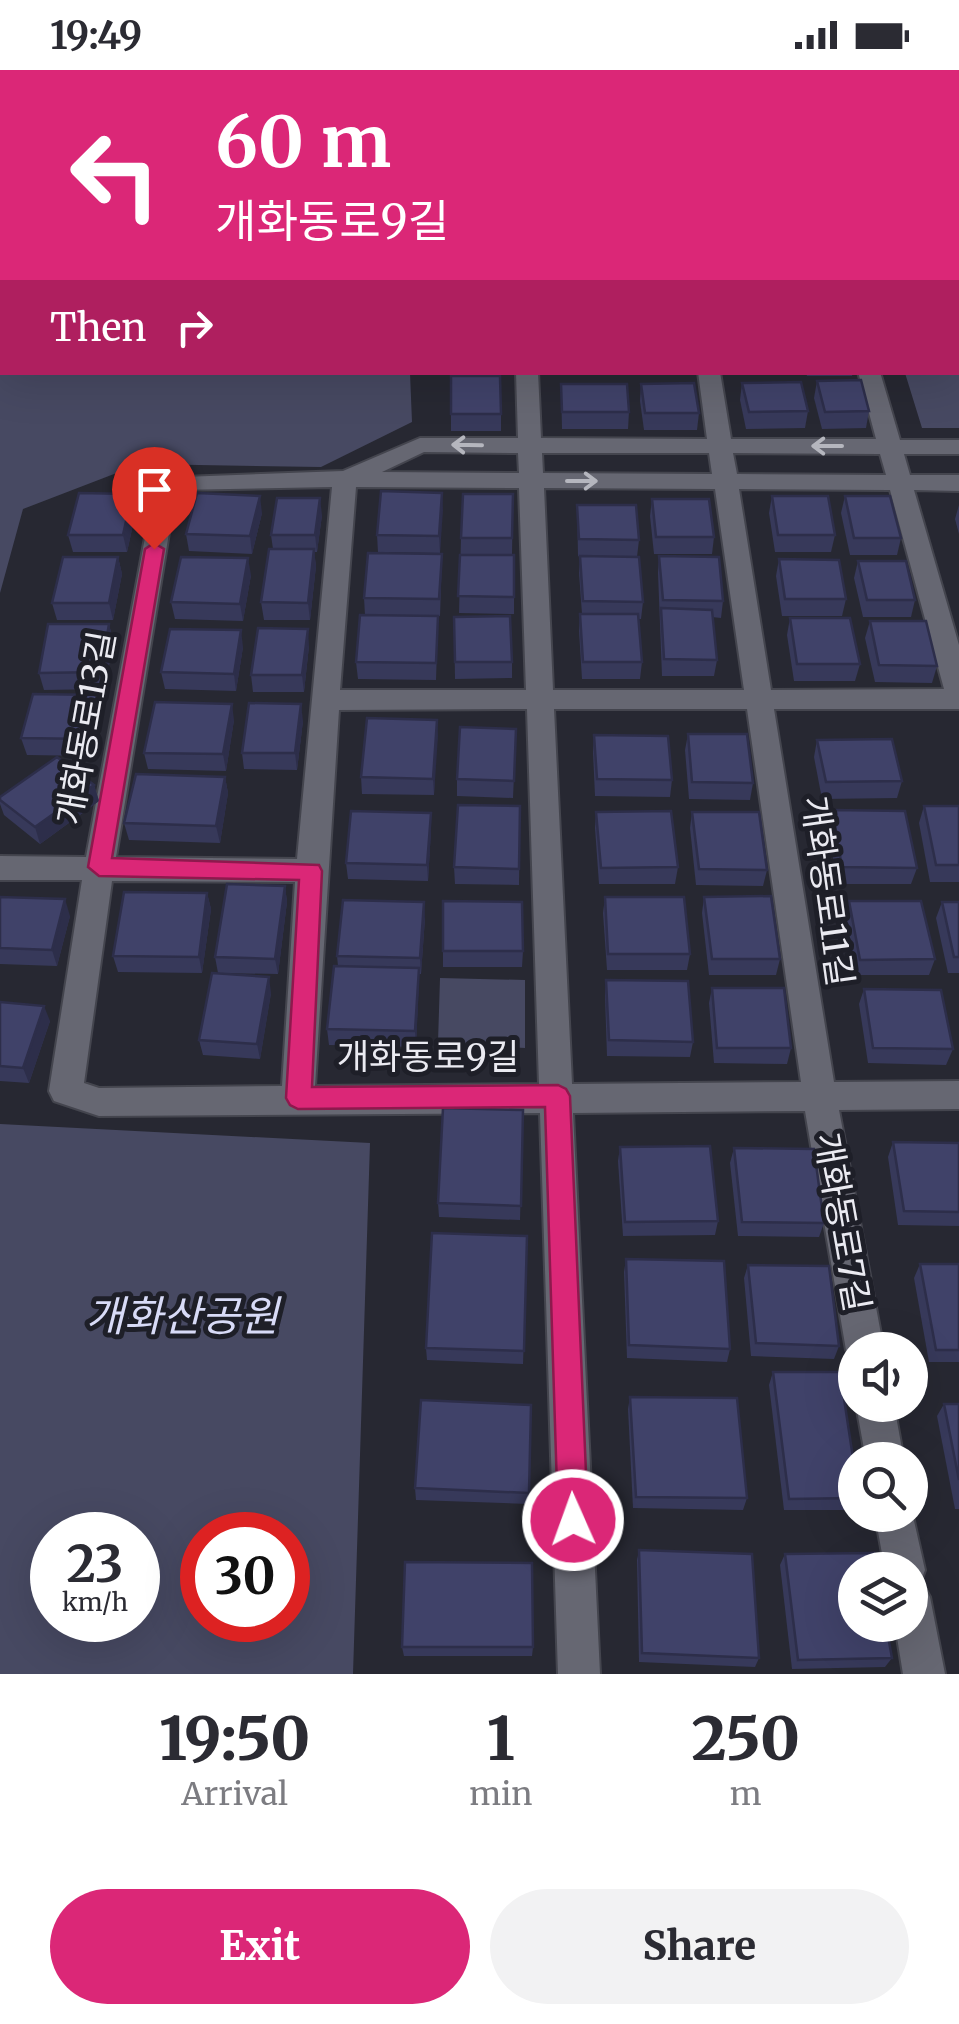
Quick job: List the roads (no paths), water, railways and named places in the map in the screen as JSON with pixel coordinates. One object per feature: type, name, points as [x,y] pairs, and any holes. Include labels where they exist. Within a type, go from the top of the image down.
[{"type":"street","points":[[527,375],[579,1674]]},
{"type":"street","points":[[709,375],[760,700]]},
{"type":"street","points":[[325,700],[959,696],[870,375]]},
{"type":"street","name":"개화동로13길","points":[[344,479],[420,445],[959,447]]},
{"type":"street","points":[[298,1098],[310,871],[344,479]]},
{"type":"street","name":"개화동로13길","points":[[99,867],[165,483],[344,479],[959,484]]},
{"type":"street","name":"개화동로11길","points":[[760,700],[819,1094]]},
{"type":"street","name":"개화동로9길","points":[[99,867],[66,1091],[99,1102],[959,1095]]},
{"type":"street","name":"개화동로13길","points":[[0,868],[310,871]]},
{"type":"street","name":"개화동로7길","points":[[819,1094],[863,1332]]},
{"type":"street","points":[[918,1642],[924,1674]]},
{"type":"park label","name":"개화산공원","points":[[182,1316]]}]
